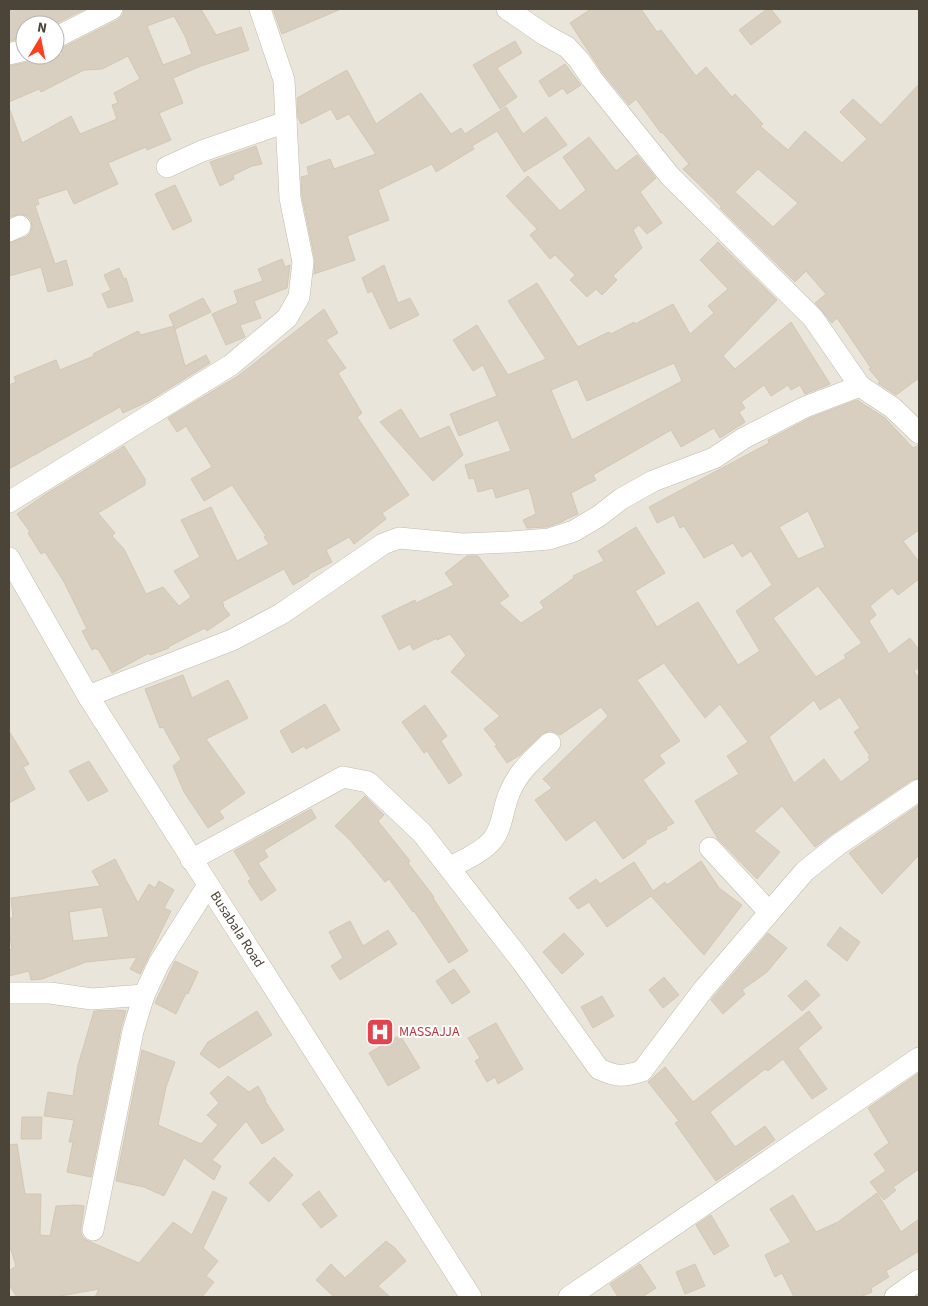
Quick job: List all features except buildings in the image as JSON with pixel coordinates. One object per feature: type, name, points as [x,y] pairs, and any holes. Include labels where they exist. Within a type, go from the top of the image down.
[{"type":"street","points":[[65,33],[112,9]]},
{"type":"street","points":[[9,502],[232,365],[287,318],[300,296],[303,262],[290,198],[284,80],[260,9]]},
{"type":"street","points":[[507,9],[545,35],[566,46],[670,176],[813,318],[860,386],[893,408],[919,433]]},
{"type":"street","points":[[167,167],[202,151],[286,122]]},
{"type":"street","points":[[88,696],[232,640],[273,618],[382,544],[399,538],[463,544],[511,542],[549,538],[574,531],[599,516],[621,499],[653,481],[714,458],[744,438],[805,407],[860,386]]},
{"type":"street","name":"Busabala Road","points":[[9,558],[18,593],[88,696],[470,1297]]},
{"type":"street","points":[[449,868],[475,854],[494,838],[509,794],[520,772],[550,743]]},
{"type":"street","points":[[192,860],[343,777],[368,782],[422,833],[523,963],[599,1069],[614,1076],[628,1076],[642,1071],[703,990],[805,871],[839,844],[919,790]]},
{"type":"street","points":[[710,848],[769,912]]},
{"type":"street","points":[[93,1230],[132,1031],[144,995],[159,963],[208,885]]},
{"type":"street","points":[[9,993],[50,993],[92,999],[144,995]]},
{"type":"street","points":[[569,1297],[919,1058]]},
{"type":"street","points":[[895,1297],[919,1280]]},
{"type":"shaded area","points":[[9,9],[919,9],[919,1297],[9,1297]]},
{"type":"place","name":"MASSAJJA","points":[[380,1032]]}]
